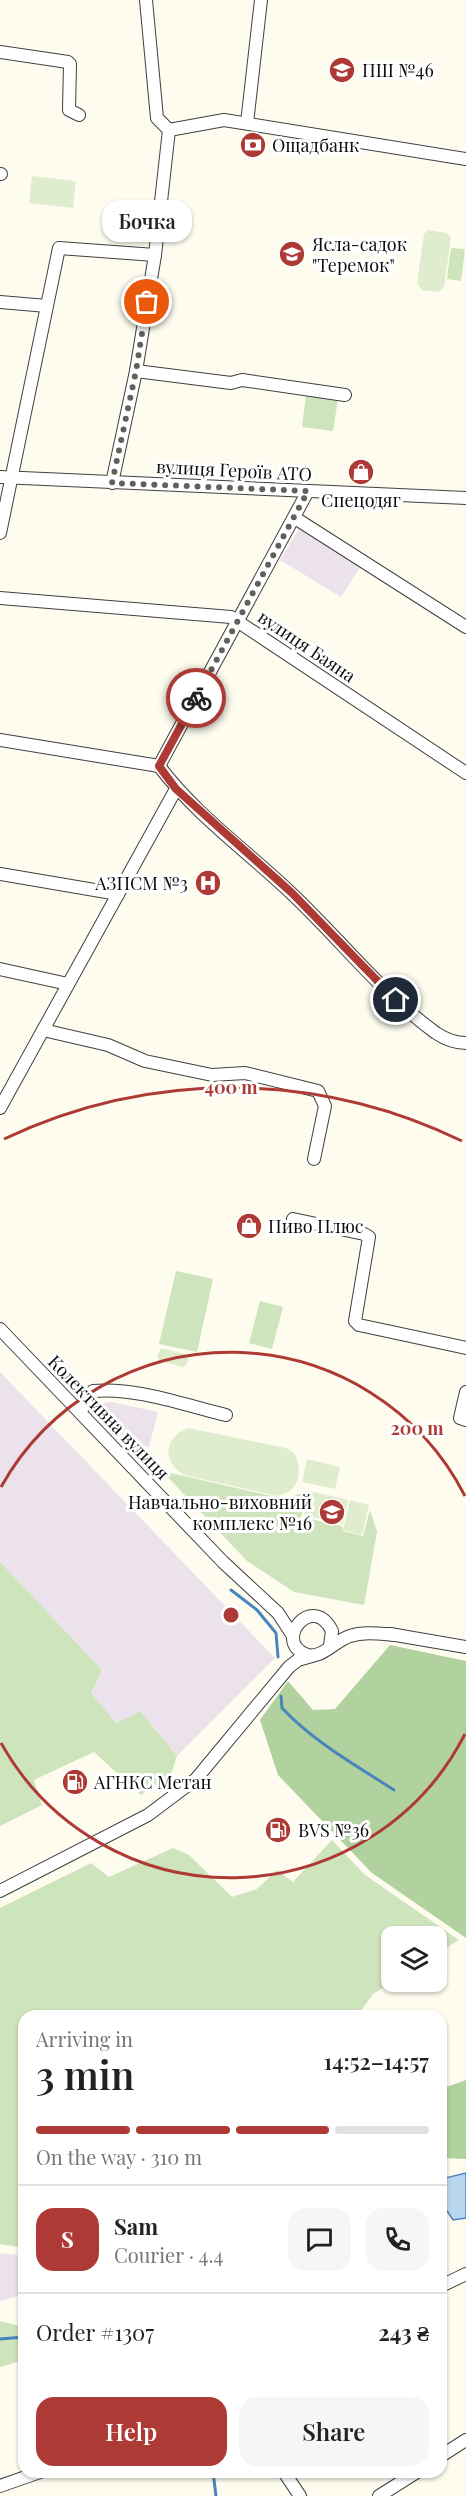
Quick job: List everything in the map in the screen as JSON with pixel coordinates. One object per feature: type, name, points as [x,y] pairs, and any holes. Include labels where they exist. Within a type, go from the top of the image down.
[{"type":"street","points":[[112,483],[136,371],[155,255],[169,130],[158,118],[146,0]]},
{"type":"street","points":[[247,123],[261,0]]},
{"type":"street","points":[[0,52],[68,62],[70,64],[69,110],[79,115]]},
{"type":"street","points":[[169,130],[224,120],[466,159]]},
{"type":"street","points":[[0,533],[5,478],[59,248],[155,255]]},
{"type":"street","points":[[0,302],[47,306]]},
{"type":"street","points":[[136,371],[231,383],[242,380],[345,395]]},
{"type":"street","name":"вулиця Героїв АТО","points":[[5,478],[466,498]]},
{"type":"street","points":[[159,766],[308,491]]},
{"type":"street","points":[[295,518],[466,627]]},
{"type":"street","name":"вулиця Баяна","points":[[0,598],[238,620],[466,773]]},
{"type":"street","points":[[0,740],[159,766],[176,789],[292,893],[396,1000],[437,1034],[450,1041],[466,1043]]},
{"type":"street","points":[[0,1108],[176,789]]},
{"type":"street","points":[[0,874],[118,894]]},
{"type":"street","points":[[0,969],[68,984]]},
{"type":"street","points":[[43,1030],[108,1045],[145,1061],[212,1075],[245,1073],[318,1091],[325,1106],[314,1159]]},
{"type":"street","points":[[293,1219],[369,1237],[355,1322],[466,1348]]},
{"type":"street","name":"Колективна вулиця","points":[[0,1329],[223,1562],[284,1620],[293,1640]]},
{"type":"street","points":[[80,1412],[93,1391],[106,1390],[146,1396],[226,1415]]},
{"type":"street","points":[[466,1392],[460,1418],[466,1420]]},
{"type":"street","name":"Колективна вулиця","points":[[269,1605],[305,1618]]},
{"type":"street","points":[[289,1667],[294,1628],[305,1618],[318,1617],[328,1623],[466,1647]]},
{"type":"street","points":[[328,1623],[332,1631],[330,1645]]},
{"type":"street","points":[[0,1892],[148,1815],[196,1779],[297,1660],[325,1651],[330,1645],[351,1635],[363,1633],[396,1635]]},
{"type":"street","points":[[293,1640],[301,1652],[312,1656]]},
{"type":"street","points":[[447,2283],[466,2274]]},
{"type":"street","points":[[447,2452],[466,2440]]},
{"type":"street","points":[[0,2486],[23,2478]]},
{"type":"street","points":[[288,2478],[300,2496]]},
{"type":"street","points":[[379,2496],[408,2478]]},
{"type":"shaded area","points":[[302,524],[362,564],[341,597],[280,560]]},
{"type":"shaded area","points":[[0,1372],[275,1658],[177,1756],[140,1711],[116,1723],[91,1693],[102,1670],[0,1562]]},
{"type":"shaded area","points":[[112,1402],[158,1412],[149,1447],[117,1440],[100,1422],[104,1403]]},
{"type":"shaded area","points":[[0,2253],[18,2255],[18,2296],[0,2301]]},
{"type":"green space","points":[[32,176],[76,181],[73,208],[29,203]]},
{"type":"green space","points":[[428,230],[447,233],[451,238],[444,287],[439,292],[422,290],[417,283],[424,234]]},
{"type":"green space","points":[[451,248],[465,249],[461,281],[447,279]]},
{"type":"green space","points":[[306,395],[338,399],[333,431],[302,427]]},
{"type":"green space","points":[[176,1271],[213,1279],[197,1352],[159,1344]]},
{"type":"green space","points":[[260,1301],[283,1307],[272,1349],[249,1343]]},
{"type":"green space","points":[[161,1348],[185,1354],[188,1358],[187,1364],[183,1367],[160,1361],[157,1356]]},
{"type":"green space","points":[[188,1428],[286,1448],[294,1453],[297,1460],[298,1480],[290,1490],[277,1496],[184,1475],[172,1463],[168,1450],[174,1438]]},
{"type":"green space","points":[[307,1459],[340,1467],[335,1489],[302,1482]]},
{"type":"green space","points":[[162,1471],[285,1499],[307,1491],[301,1517],[342,1526],[343,1531],[363,1536],[370,1510],[377,1532],[364,1605],[294,1592],[247,1561]]},
{"type":"green space","points":[[309,1491],[348,1500],[343,1524],[304,1515]]},
{"type":"green space","points":[[350,1500],[369,1505],[362,1535],[343,1530]]},
{"type":"green space","points":[[0,1562],[102,1670],[91,1693],[116,1723],[140,1711],[177,1756],[171,1774],[141,1795],[94,1752],[34,1780],[42,1805],[0,1826]]},
{"type":"green space","points":[[390,1645],[466,1661],[466,1938],[372,1873],[278,1775],[260,1720],[288,1681],[313,1710],[335,1709]]},
{"type":"green space","points":[[332,1840],[365,1875],[439,1926],[381,1926],[381,1989],[373,1994],[361,2010],[18,2010],[18,2247],[0,2244],[0,1908],[91,1863],[109,1877],[173,1848],[189,1855],[232,1897],[257,1889],[277,1870],[293,1882]]},
{"type":"green space","points":[[447,1932],[459,1940],[447,1948]]},
{"type":"green space","points":[[466,2080],[466,2159],[447,2158],[447,2087]]},
{"type":"green space","points":[[0,2321],[18,2326],[18,2362],[0,2367]]},
{"type":"water","points":[[466,2173],[466,2218],[453,2220],[447,2211],[447,2178]]},
{"type":"waterway","points":[[231,1590],[257,1610],[276,1633],[278,1657]]},
{"type":"waterway","points":[[281,1696],[282,1708],[308,1732],[394,1790]]},
{"type":"waterway","points":[[0,2339],[18,2338]]},
{"type":"waterway","points":[[214,2478],[216,2496]]},
{"type":"way so far","points":[[147,302],[136,371],[112,483],[308,491],[196,698]]},
{"type":"place","name":"ПШ №46","points":[[342,70]]},
{"type":"place","name":"Ощадбанк","points":[[253,145]]},
{"type":"place","name":"Ясла-садок \"Теремок\"","points":[[292,254]]},
{"type":"place","name":"Бочка","points":[[147,302]]},
{"type":"place","name":"Спецодяг","points":[[361,472]]},
{"type":"place","name":"АЗПСМ №3","points":[[208,883]]},
{"type":"place","name":"Пиво Плюс","points":[[249,1226]]},
{"type":"place","name":"Навчально-виховний комплекс №16","points":[[332,1512]]},
{"type":"place","name":"АГНКС Метан","points":[[75,1782]]},
{"type":"place","name":"BVS №36","points":[[278,1830]]},
{"type":"route","points":[[196,698],[159,766],[176,789],[292,893],[396,1000]]}]
